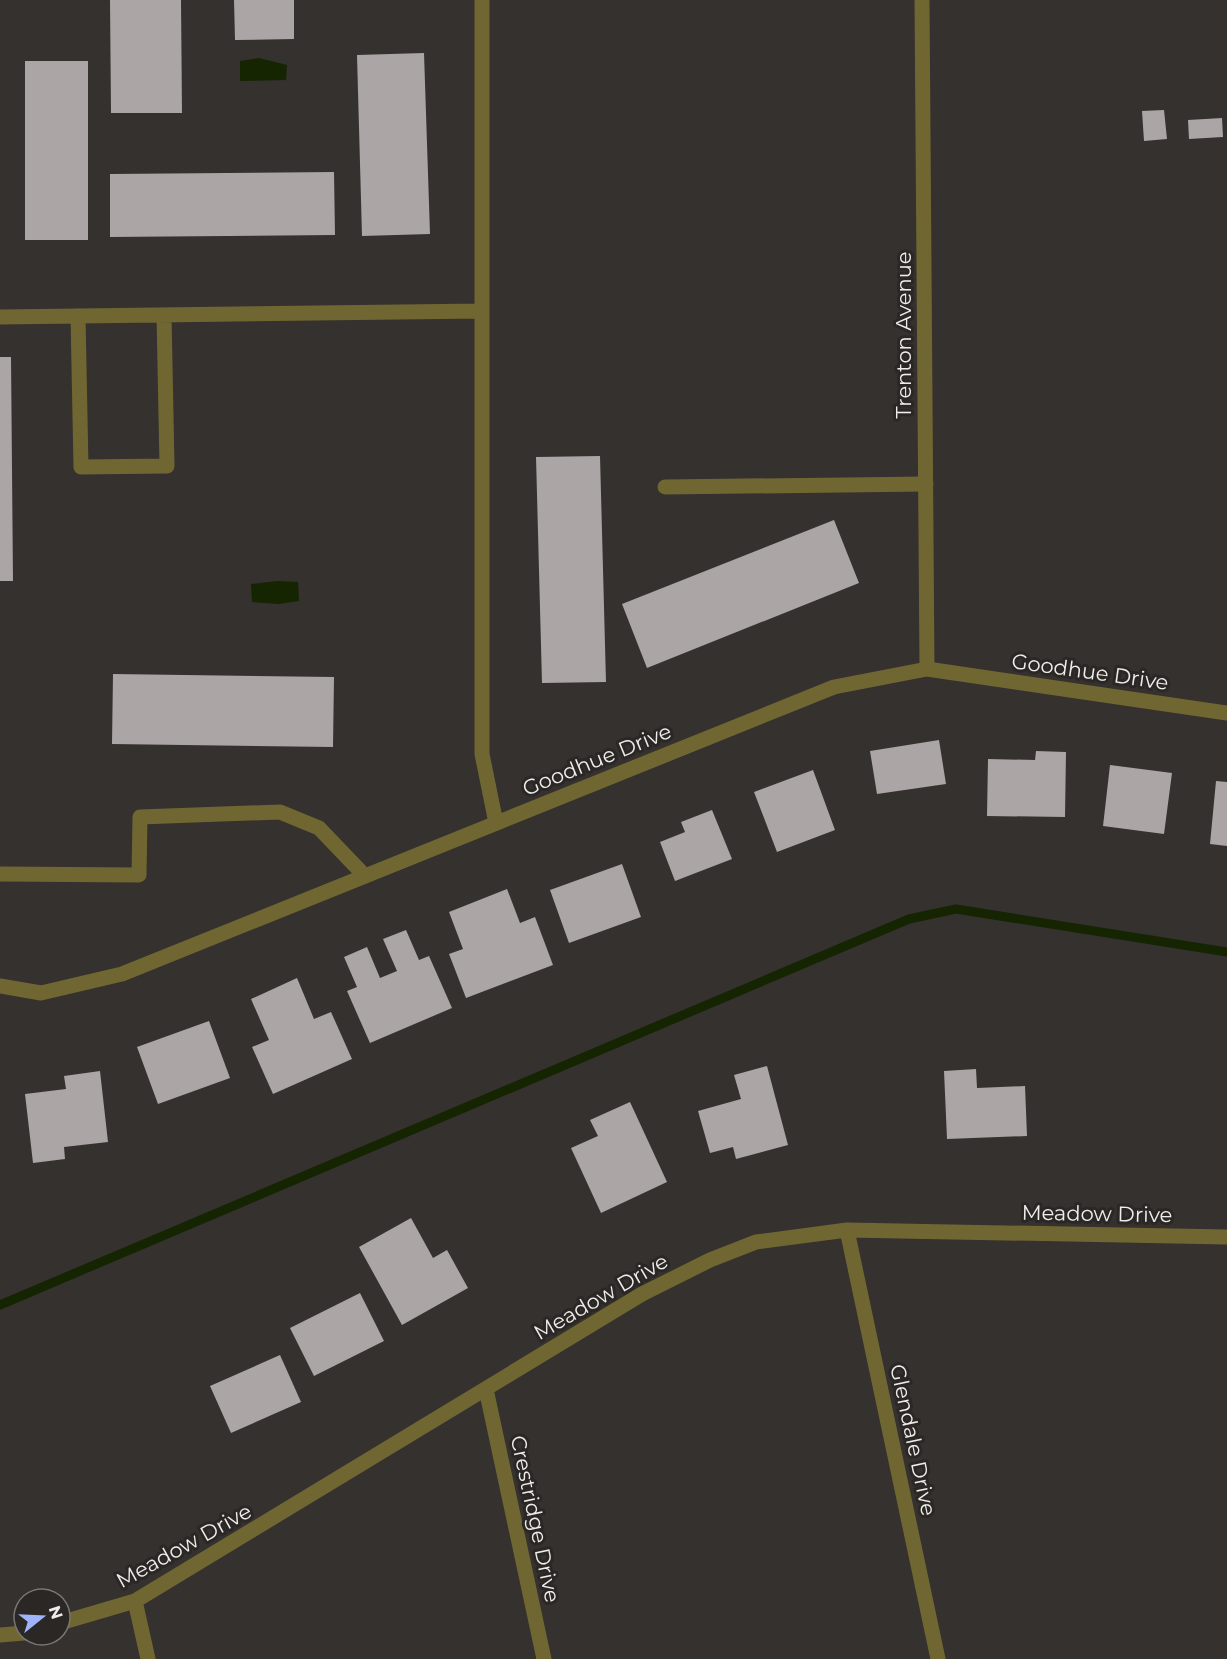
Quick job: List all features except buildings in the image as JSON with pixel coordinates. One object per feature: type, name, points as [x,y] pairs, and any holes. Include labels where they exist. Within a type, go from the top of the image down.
[{"type":"street","points":[[482,0],[482,753],[496,823]]},
{"type":"street","name":"Trenton Avenue","points":[[922,0],[927,669]]},
{"type":"street","points":[[0,317],[482,311]]},
{"type":"street","points":[[78,316],[81,466],[167,466],[164,315]]},
{"type":"street","points":[[664,487],[926,484]]},
{"type":"street","name":"Goodhue Drive","points":[[0,987],[41,993],[122,974],[834,687],[927,669],[1227,713]]},
{"type":"street","points":[[0,874],[139,875],[140,817],[280,812],[319,828],[365,876]]},
{"type":"street","name":"Meadow Drive","points":[[72,1619],[135,1601],[187,1572],[642,1294],[710,1260],[756,1242],[847,1230],[1227,1237]]},
{"type":"street","name":"Glendale Drive","points":[[847,1230],[938,1659]]},
{"type":"street","name":"Crestridge Drive","points":[[486,1389],[544,1659]]},
{"type":"street","points":[[135,1601],[148,1659]]},
{"type":"shaded area","points":[[259,58],[287,65],[286,80],[240,81],[240,61]]},
{"type":"shaded area","points":[[277,581],[298,582],[299,601],[278,604],[252,602],[251,584]]},
{"type":"waterway","points":[[0,1305],[909,919],[956,909],[1227,952]]}]
